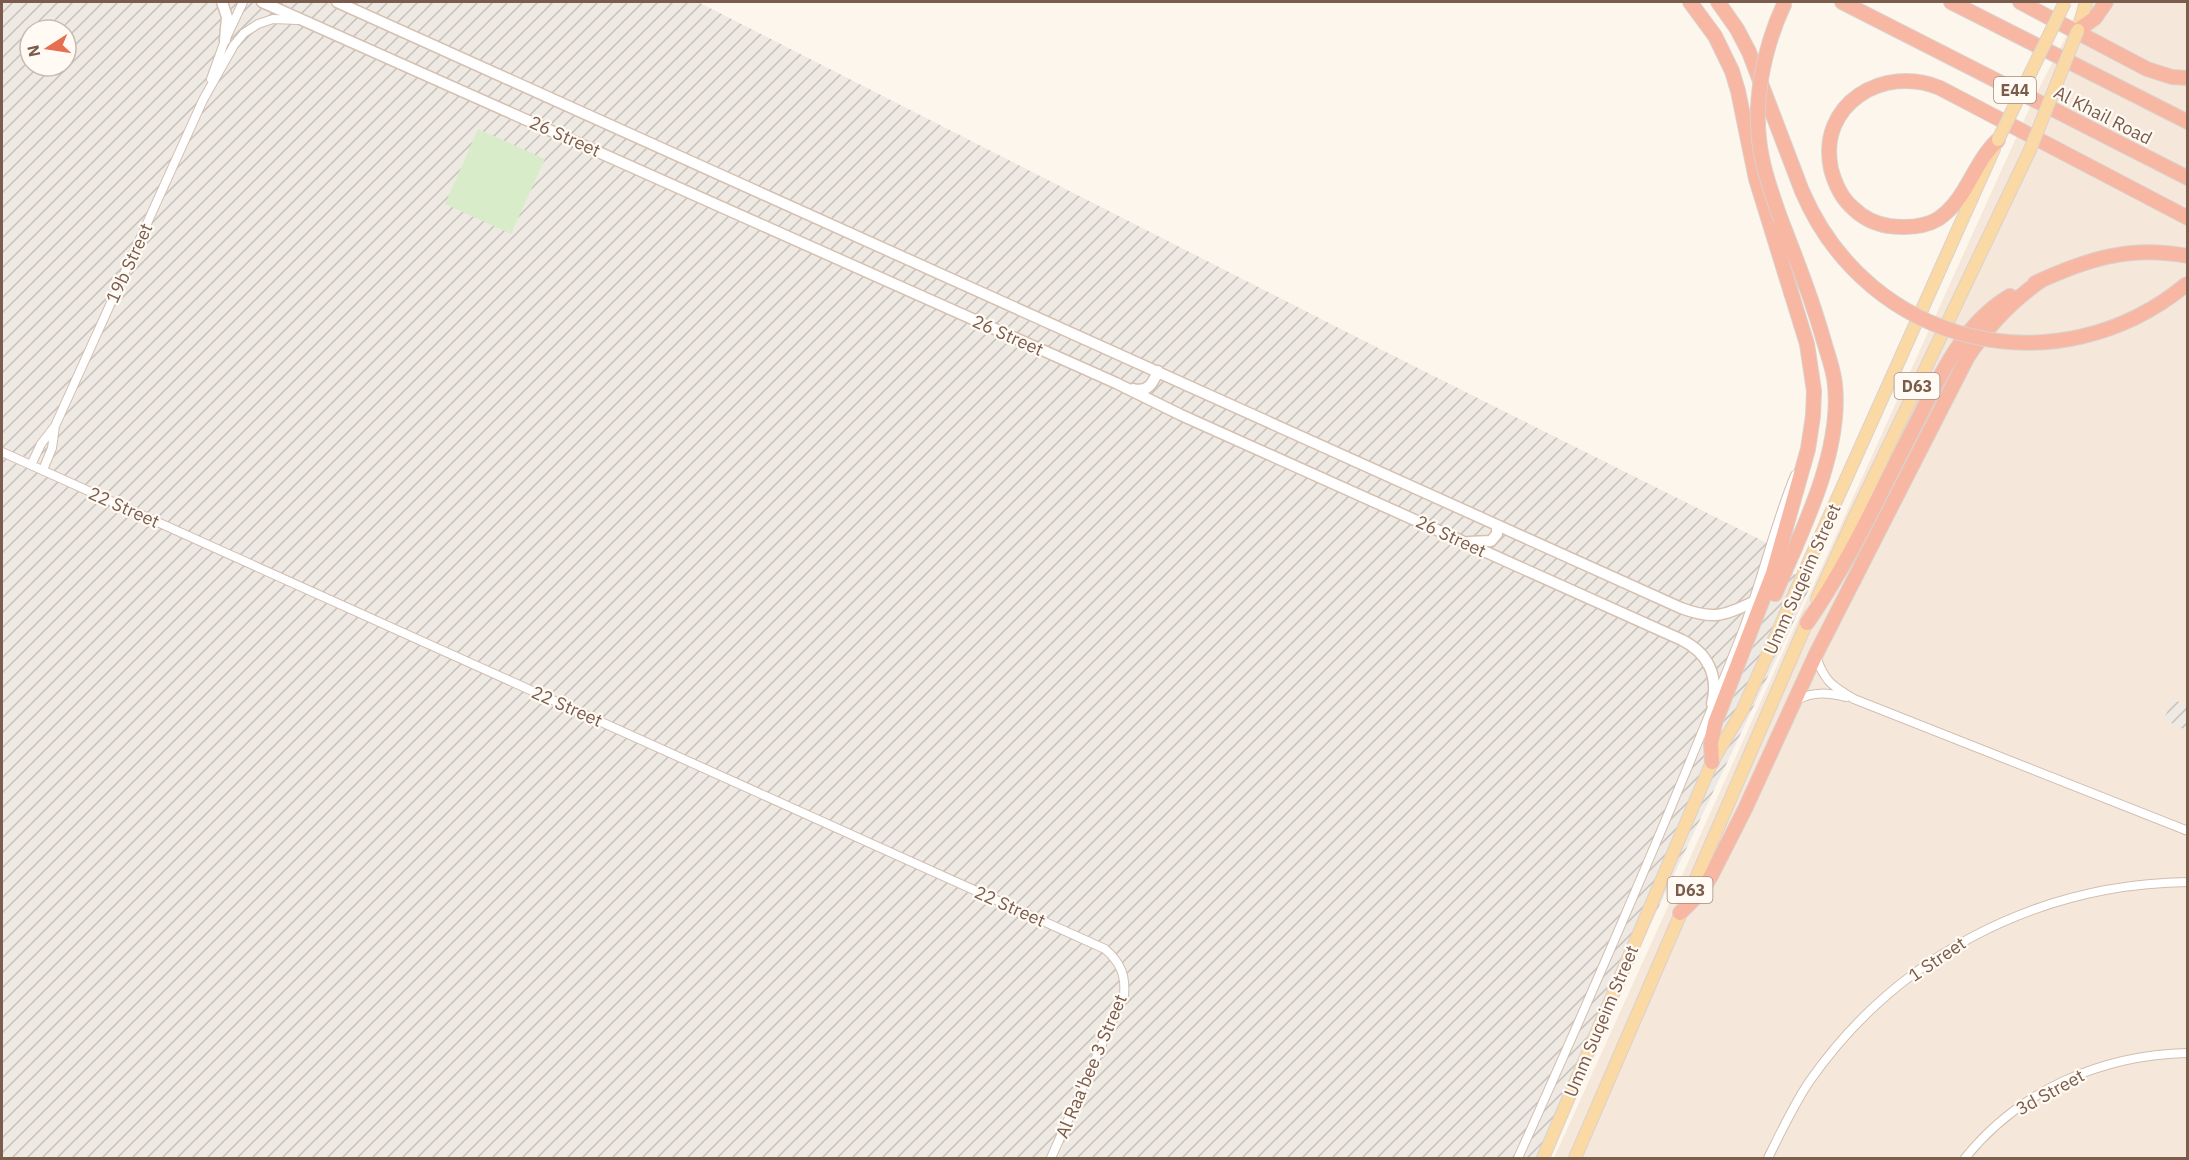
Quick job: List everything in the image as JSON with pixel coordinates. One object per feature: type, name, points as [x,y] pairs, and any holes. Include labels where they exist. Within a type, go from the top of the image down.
[{"type":"highway","points":[[1690,2],[1715,36],[1732,71],[1761,198],[1807,344],[1814,391],[1808,449],[1773,573],[1715,723],[1711,743],[1715,757]]},
{"type":"highway","points":[[1718,2],[1737,29],[1749,52],[1802,191],[1823,232],[1863,280],[1886,298],[1911,313],[1937,326],[1965,334],[1994,340],[2031,342],[2086,335],[2138,316],[2170,297],[2187,283]]},
{"type":"highway","points":[[1715,757],[1722,722],[1812,502],[1834,428],[1835,383],[1831,365],[1813,304],[1781,220],[1762,158],[1758,119],[1760,92],[1766,56],[1785,2]]},
{"type":"highway","name":"Al Khail Road","points":[[1842,2],[2187,178]]},
{"type":"highway","name":"Al Khail Road","points":[[1951,2],[2187,122]]},
{"type":"highway","points":[[2022,2],[2147,69],[2172,77],[2187,78]]},
{"type":"highway","points":[[2078,30],[2095,18],[2106,2]]},
{"type":"highway","points":[[1998,140],[1982,158],[1953,207],[1938,219],[1917,226],[1883,225],[1857,212],[1840,193],[1830,165],[1832,136],[1838,118],[1850,103],[1865,90],[1884,82],[1916,80],[1940,88],[2187,218]]},
{"type":"highway","points":[[1807,623],[1840,571],[1939,381],[1963,341],[1983,316],[2018,291],[2072,266],[2106,256],[2158,251],[2187,256]]},
{"type":"highway","points":[[1680,913],[1701,892],[1711,876],[1745,809],[1816,654],[1967,358],[2002,312],[2042,280]]},
{"type":"main road","points":[[222,2],[226,17],[225,40]]},
{"type":"main road","name":"26 Street","points":[[262,2],[1116,383],[1181,416],[1691,645],[1710,666],[1715,685],[1712,704]]},
{"type":"main road","name":"26 Street","points":[[337,2],[1697,614],[1723,615],[1754,602]]},
{"type":"main road","name":"Umm Suqeim Street","points":[[1545,1153],[1715,757],[1733,730],[1760,673],[1998,140],[2064,2]]},
{"type":"main road","name":"Umm Suqeim Street","points":[[1575,1158],[1854,518],[2030,150],[2078,30],[2086,2]]},
{"type":"main road","points":[[1116,383],[1136,390],[1144,390],[1151,385],[1158,371]]},
{"type":"main road","points":[[1464,542],[1491,541],[1497,534],[1497,525]]},
{"type":"main road","points":[[1537,1158],[1545,1153]]},
{"type":"street","name":"19b Street","points":[[31,465],[41,444],[55,426],[203,100],[225,40],[243,2]]},
{"type":"street","name":"19b Street","points":[[203,100],[234,45],[250,28],[273,19],[307,22]]},
{"type":"street","name":"19b Street","points":[[44,470],[52,448],[55,426]]},
{"type":"street","points":[[1518,1158],[1617,937],[1754,602],[1789,489],[1808,449]]},
{"type":"street","name":"22 Street","points":[[2,452],[1099,945],[1116,960],[1123,973]]},
{"type":"street","points":[[1816,654],[1828,682],[1854,699]]},
{"type":"street","points":[[1793,702],[1809,695],[1822,693],[1854,699],[2187,831]]},
{"type":"street","name":"1 Street","points":[[1768,1158],[1800,1098],[1843,1040],[1877,1003],[1932,960],[1993,925],[2056,901],[2138,884],[2187,882]]},
{"type":"street","name":"Al Raa'bee 3 Street","points":[[1051,1158],[1122,1002],[1125,987],[1123,973]]},
{"type":"street","name":"3d Street","points":[[1965,1158],[2012,1112],[2040,1093],[2071,1077],[2128,1059],[2187,1053]]},
{"type":"shaded area","points":[[2,2],[698,2],[1793,556],[1787,570],[1812,583],[1540,1158],[2,1158]]},
{"type":"shaded area","points":[[2084,2],[2187,2],[2187,1158],[1554,1158],[2035,96]]},
{"type":"shaded area","points":[[2173,699],[2187,706],[2187,731],[2164,719]]},
{"type":"green space","points":[[478,129],[545,159],[511,234],[445,204]]}]
